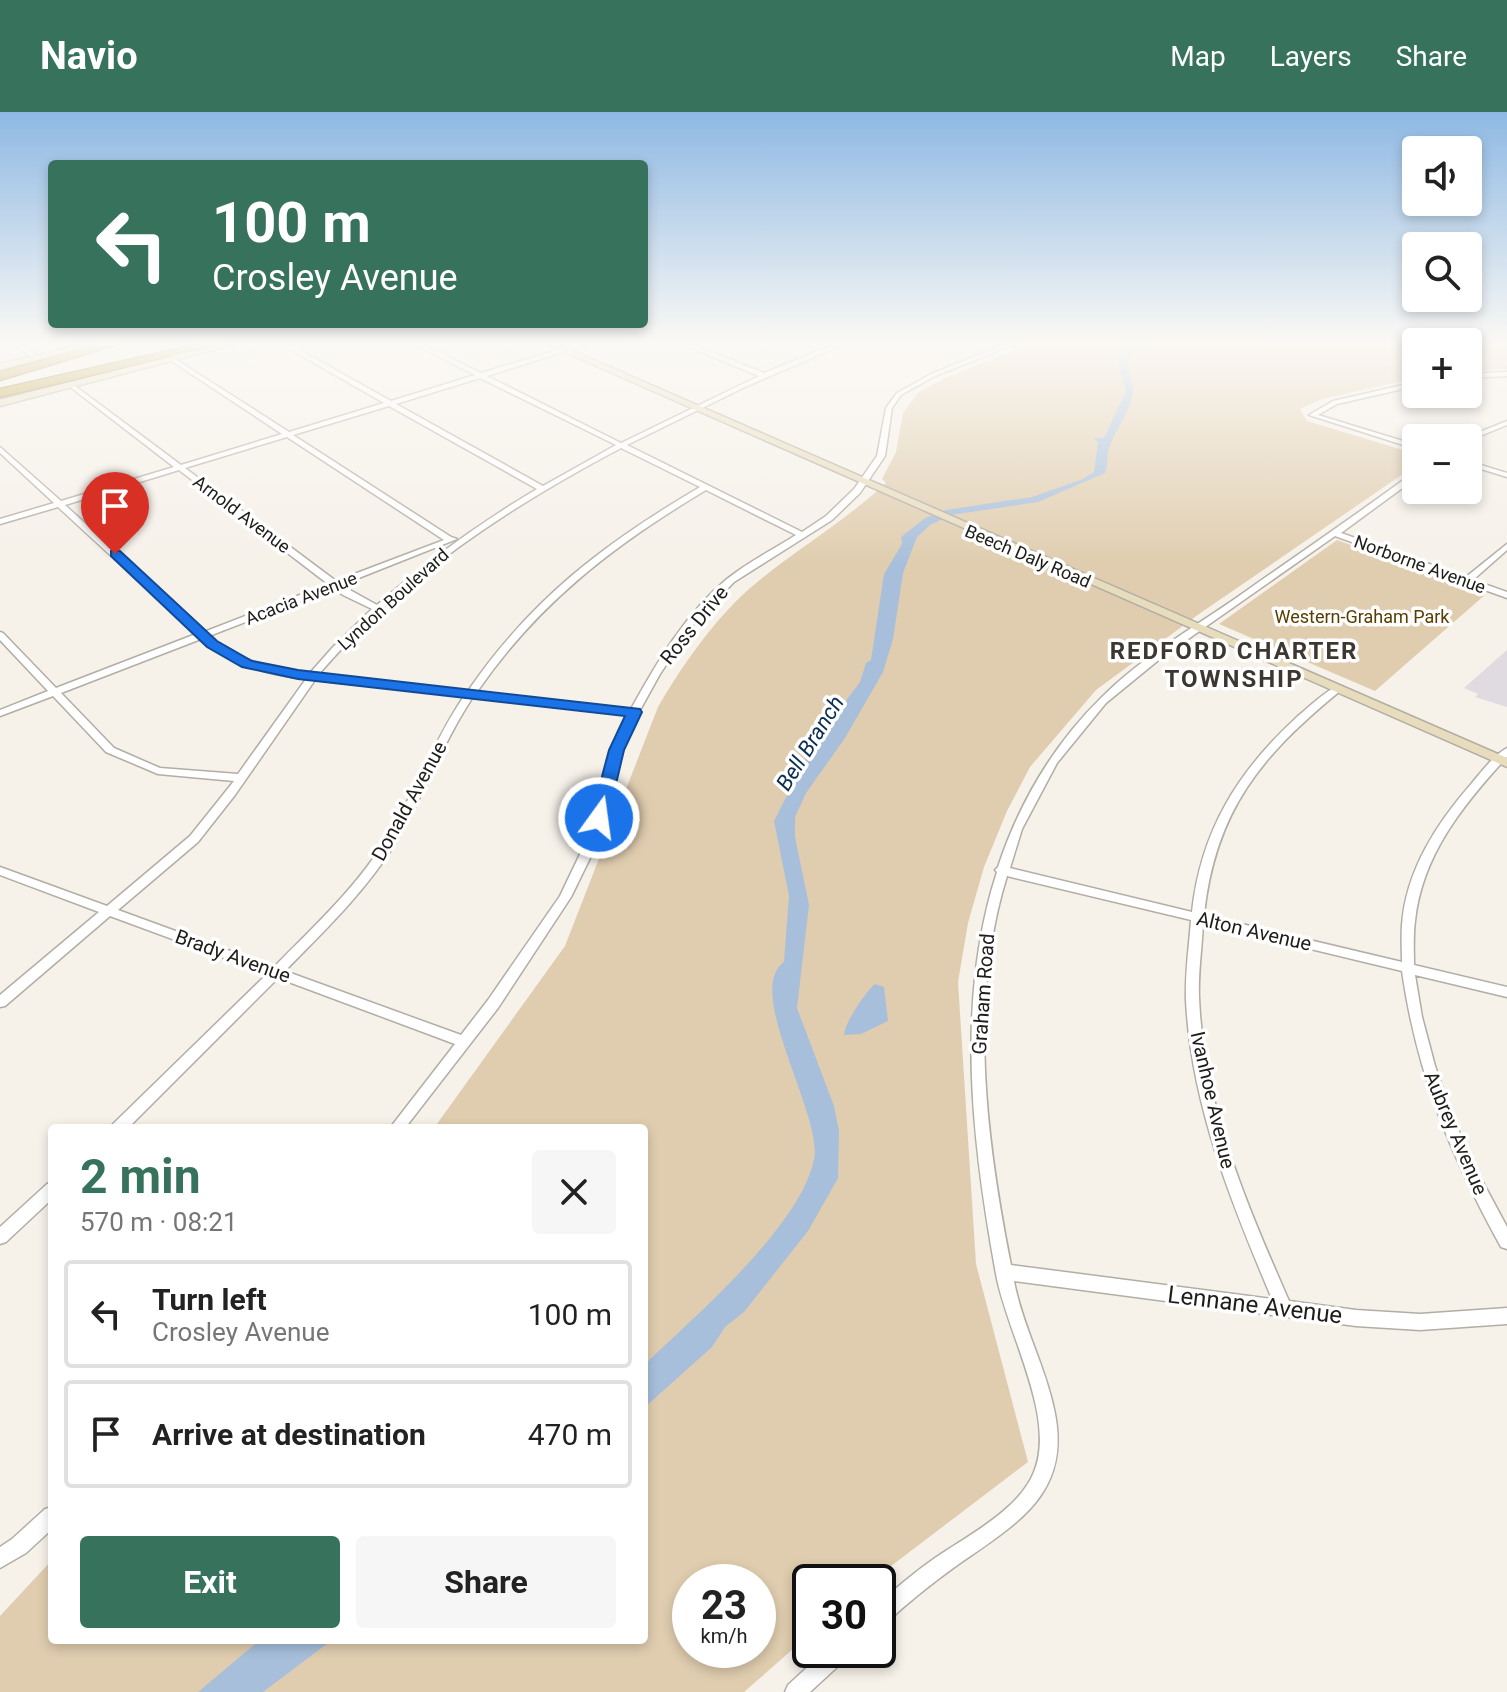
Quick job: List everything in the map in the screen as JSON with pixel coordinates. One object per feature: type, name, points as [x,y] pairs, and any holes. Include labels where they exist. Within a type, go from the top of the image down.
[{"type":"main road","name":"Beech Daly Road","points":[[716,418],[963,528],[1504,758]]},
{"type":"street","name":"Arnold Avenue","points":[[115,418],[353,599],[377,608]]},
{"type":"street","points":[[264,418],[450,540]]},
{"type":"street","points":[[0,522],[343,418]]},
{"type":"street","points":[[413,418],[541,488]]},
{"type":"street","points":[[563,418],[800,534]]},
{"type":"street","name":"Lyndon Boulevard","points":[[0,1002],[194,839],[312,676],[377,608],[467,534],[541,488],[675,418]]},
{"type":"street","name":"Ross Drive","points":[[400,1124],[465,1042],[540,938],[582,865],[599,818],[617,750],[634,712],[671,648],[707,604],[744,570],[846,503],[881,456],[887,418]]},
{"type":"street","points":[[1321,418],[1402,443]]},
{"type":"street","points":[[1482,433],[1507,423]]},
{"type":"street","points":[[0,449],[203,636],[247,664],[312,676],[634,712]]},
{"type":"street","points":[[1482,467],[1507,475]]},
{"type":"street","name":"Graham Road","points":[[896,1602],[935,1569],[1019,1508],[1042,1477],[1051,1439],[1047,1412],[1014,1323],[1003,1272],[978,1079],[983,947],[1001,870],[1025,809],[1066,741],[1116,689],[1402,485]]},
{"type":"street","name":"Donald Avenue","points":[[122,1124],[357,887],[386,848],[472,693],[509,640],[585,564],[649,519],[704,488]]},
{"type":"street","name":"Norborne Avenue","points":[[1334,533],[1507,595]]},
{"type":"street","name":"Acacia Avenue","points":[[0,713],[467,534]]},
{"type":"street","points":[[1467,581],[1507,546]]},
{"type":"street","points":[[0,635],[96,739],[127,759],[169,773],[241,778]]},
{"type":"street","name":"Ivanhoe Avenue","points":[[1284,1308],[1233,1186],[1198,1051],[1192,1003],[1197,917],[1211,845],[1233,799],[1261,759],[1337,689]]},
{"type":"street","name":"Aubrey Avenue","points":[[1504,758],[1449,819],[1425,860],[1411,907],[1410,969],[1419,1035],[1431,1079],[1476,1185],[1507,1242]]},
{"type":"street","name":"Alton Avenue","points":[[1001,870],[1507,992]]},
{"type":"street","name":"Brady Avenue","points":[[0,871],[465,1042]]},
{"type":"street","points":[[0,1237],[48,1193]]},
{"type":"street","name":"Lennane Avenue","points":[[1003,1272],[1420,1322],[1507,1316]]},
{"type":"street","points":[[0,1558],[47,1521]]},
{"type":"street","points":[[795,1692],[821,1668]]},
{"type":"green space","points":[[902,418],[1305,418],[1307,421],[1402,450],[1402,475],[1199,614],[1096,690],[1030,767],[1007,811],[984,867],[968,923],[958,982],[976,1264],[1028,1462],[894,1564],[792,1564],[792,1650],[776,1664],[776,1564],[672,1564],[672,1668],[771,1668],[744,1692],[0,1692],[0,1616],[48,1564],[48,1644],[648,1644],[648,1124],[437,1124],[565,946],[658,707],[688,660],[723,615],[749,589],[853,511],[886,483],[882,479],[896,452]]},
{"type":"green space","name":"Western-Graham Park","points":[[1337,540],[1486,594],[1375,691],[1219,624]]},
{"type":"water","name":"Bell Branch","points":[[1113,418],[1123,418],[1109,448],[1105,473],[1038,502],[951,515],[930,525],[917,537],[903,573],[893,639],[883,672],[845,738],[806,793],[795,817],[795,837],[809,905],[797,1008],[834,1106],[839,1131],[838,1178],[808,1231],[744,1312],[725,1327],[712,1347],[648,1404],[648,1361],[716,1297],[767,1241],[789,1213],[805,1185],[814,1159],[814,1139],[778,1025],[773,998],[774,977],[784,962],[789,896],[774,821],[812,746],[860,682],[866,663],[871,660],[884,574],[902,544],[901,537],[925,518],[946,510],[1032,497],[1083,479],[1094,472],[1098,442],[1093,438],[1104,438]]},
{"type":"water","points":[[875,984],[884,987],[888,1021],[861,1034],[844,1035],[856,1008]]},
{"type":"water","points":[[255,1644],[327,1644],[263,1692],[198,1692]]},
{"type":"building","points":[[1507,650],[1507,707],[1475,697],[1478,694],[1464,688]]},
{"type":"district","name":"REDFORD CHARTER TOWNSHIP","points":[[1234,665]]},
{"type":"route","points":[[115,554],[212,644],[235,659],[262,669],[634,712],[617,750],[599,818]]}]
